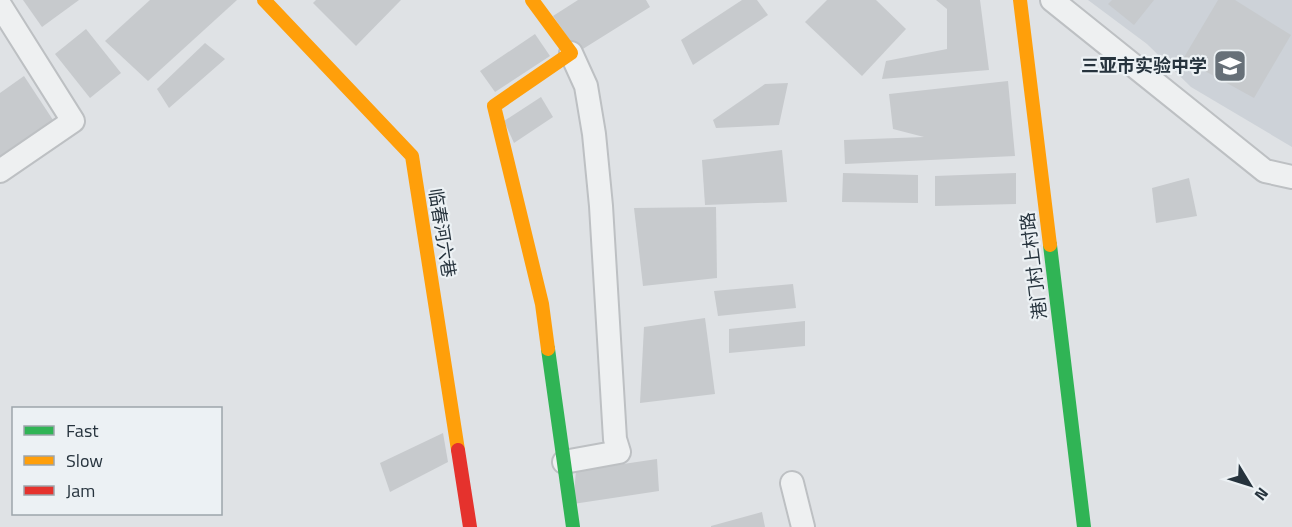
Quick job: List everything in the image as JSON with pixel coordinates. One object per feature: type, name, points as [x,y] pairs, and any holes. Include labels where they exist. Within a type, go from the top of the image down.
[{"type":"street","name":"临春河六巷","points":[[264,0],[412,156],[470,527]]},
{"type":"street","points":[[532,0],[571,53],[586,86],[594,134],[601,206],[615,439],[619,452],[564,462]]},
{"type":"street","name":"港门村上村路","points":[[1020,0],[1084,527]]},
{"type":"street","points":[[1052,0],[1265,171],[1292,177]]},
{"type":"street","points":[[0,4],[73,121],[0,171]]},
{"type":"street","points":[[571,53],[494,106],[542,303],[573,527]]},
{"type":"street","points":[[792,483],[803,527]]},
{"type":"shaded area","name":"三亚市实验中学","points":[[1088,0],[1292,0],[1292,147],[1191,87],[1147,44]]},
{"type":"building","points":[[23,0],[79,0],[42,27]]},
{"type":"building","points":[[150,0],[237,0],[148,81],[105,41]]},
{"type":"building","points":[[316,0],[401,0],[356,46],[313,3]]},
{"type":"building","points":[[578,0],[646,0],[650,7],[578,52],[553,16]]},
{"type":"building","points":[[742,0],[757,0],[768,15],[693,65],[681,40]]},
{"type":"building","points":[[827,0],[876,0],[906,29],[862,76],[805,22]]},
{"type":"building","points":[[936,0],[980,0],[989,70],[882,79],[886,61],[947,49],[947,9]]},
{"type":"building","points":[[1112,0],[1154,0],[1134,25],[1108,4]]},
{"type":"building","points":[[1218,0],[1235,0],[1291,35],[1254,98],[1183,59]]},
{"type":"building","points":[[86,29],[121,73],[90,98],[55,54]]},
{"type":"building","points":[[535,34],[550,56],[495,92],[480,71]]},
{"type":"building","points":[[205,43],[225,59],[169,108],[157,89]]},
{"type":"building","points":[[24,76],[53,120],[0,156],[0,93]]},
{"type":"building","points":[[1008,81],[1015,156],[845,164],[844,140],[924,137],[893,129],[889,94]]},
{"type":"building","points":[[788,83],[779,125],[716,128],[713,120],[765,84]]},
{"type":"building","points":[[541,97],[553,117],[514,143],[504,121]]},
{"type":"building","points":[[782,150],[787,202],[705,205],[702,160]]},
{"type":"building","points":[[843,173],[918,175],[918,203],[842,202]]},
{"type":"building","points":[[1016,173],[1016,204],[935,206],[935,176]]},
{"type":"building","points":[[1189,178],[1197,216],[1156,223],[1152,188]]},
{"type":"building","points":[[716,207],[717,278],[643,286],[634,208]]},
{"type":"building","points":[[793,284],[796,308],[718,316],[714,291]]},
{"type":"building","points":[[705,318],[715,394],[640,403],[644,327]]},
{"type":"building","points":[[805,321],[805,346],[729,353],[729,329]]},
{"type":"building","points":[[443,433],[448,462],[390,492],[380,463]]},
{"type":"building","points":[[657,459],[659,491],[573,504],[576,471]]},
{"type":"building","points":[[762,512],[765,527],[711,527],[711,526]]},
{"type":"traffic: fast","points":[[1050,245],[1084,527]]},
{"type":"traffic: fast","points":[[548,349],[573,527]]},
{"type":"traffic: slow","points":[[264,0],[412,156],[458,450]]},
{"type":"traffic: slow","points":[[532,0],[571,53],[494,106],[542,304],[548,349]]},
{"type":"traffic: slow","points":[[1020,0],[1050,245]]},
{"type":"traffic: jam","points":[[458,450],[470,527]]},
{"type":"place","name":"三亚市实验中学","points":[[1230,66]]}]
